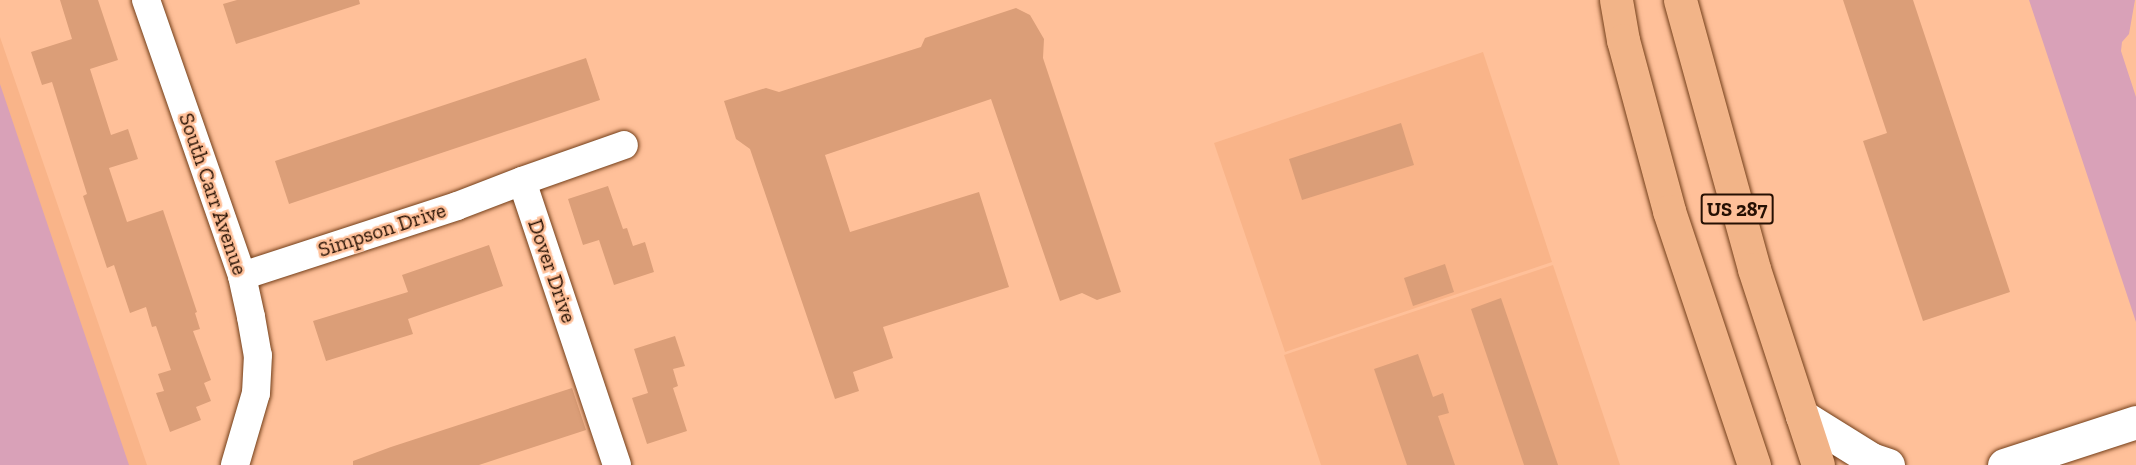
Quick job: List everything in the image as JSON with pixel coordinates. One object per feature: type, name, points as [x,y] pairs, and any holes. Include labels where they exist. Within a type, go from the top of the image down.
[{"type":"main road","name":"US 287","points":[[1616,0],[1623,40],[1669,211],[1745,458]]},
{"type":"main road","name":"US 287","points":[[1680,0],[1754,269],[1818,465]]},
{"type":"main road","points":[[1802,416],[1871,459],[1888,465]]},
{"type":"main road","points":[[2004,465],[2136,422]]},
{"type":"street","name":"South Carr Avenue","points":[[146,0],[242,276],[258,355],[256,393],[235,465]]},
{"type":"street","points":[[522,181],[624,144]]},
{"type":"street","name":"Simpson Drive","points":[[242,276],[457,206],[522,181]]},
{"type":"street","name":"Dover Drive","points":[[522,181],[617,465]]},
{"type":"shaded area","points":[[2029,0],[2135,0],[2129,34],[2122,42],[2121,51],[2136,97],[2136,322]]},
{"type":"shaded area","points":[[0,37],[147,465],[0,465]]},
{"type":"shaded area","points":[[1483,52],[1552,262],[1285,352],[1214,143]]},
{"type":"shaded area","points":[[0,84],[129,465],[0,465]]},
{"type":"shaded area","points":[[1553,265],[1620,465],[1321,465],[1284,355]]},
{"type":"building","points":[[60,0],[98,0],[118,60],[90,69],[111,135],[128,129],[138,159],[109,168],[127,222],[163,210],[197,312],[195,313],[200,329],[193,331],[211,380],[204,383],[211,401],[196,407],[201,420],[170,432],[156,393],[164,391],[158,374],[171,370],[156,326],[152,327],[146,307],[130,313],[114,265],[107,268],[83,196],[87,194],[52,82],[42,85],[31,52],[72,39]]},
{"type":"building","points":[[237,0],[359,0],[360,4],[236,44],[223,4]]},
{"type":"building","points":[[1843,0],[1913,0],[2010,292],[1923,321],[1863,141],[1887,133]]},
{"type":"building","points":[[1016,8],[1030,15],[1044,39],[1043,58],[1121,292],[1097,300],[1082,293],[1060,301],[991,99],[825,155],[850,232],[979,192],[1009,287],[883,327],[893,358],[853,372],[859,391],[835,399],[750,149],[736,139],[724,101],[766,88],[779,92],[921,47],[925,38]]},
{"type":"building","points":[[586,58],[600,100],[289,204],[275,161]]},
{"type":"building","points":[[1401,123],[1414,165],[1302,200],[1289,159]]},
{"type":"building","points":[[608,186],[623,229],[627,228],[633,246],[645,242],[654,272],[614,285],[599,240],[583,245],[568,199]]},
{"type":"building","points":[[489,245],[503,286],[408,319],[413,334],[326,361],[313,321],[408,292],[402,275]]},
{"type":"building","points":[[1445,264],[1454,292],[1413,306],[1404,278]]},
{"type":"building","points":[[1501,298],[1558,465],[1524,465],[1471,309]]},
{"type":"building","points":[[675,336],[685,366],[673,369],[678,386],[673,388],[687,431],[647,444],[632,398],[648,393],[634,349]]},
{"type":"building","points":[[1418,354],[1433,397],[1443,393],[1449,413],[1438,416],[1455,465],[1407,465],[1374,369]]},
{"type":"building","points":[[572,388],[586,430],[479,465],[353,465],[353,461],[391,447]]}]
